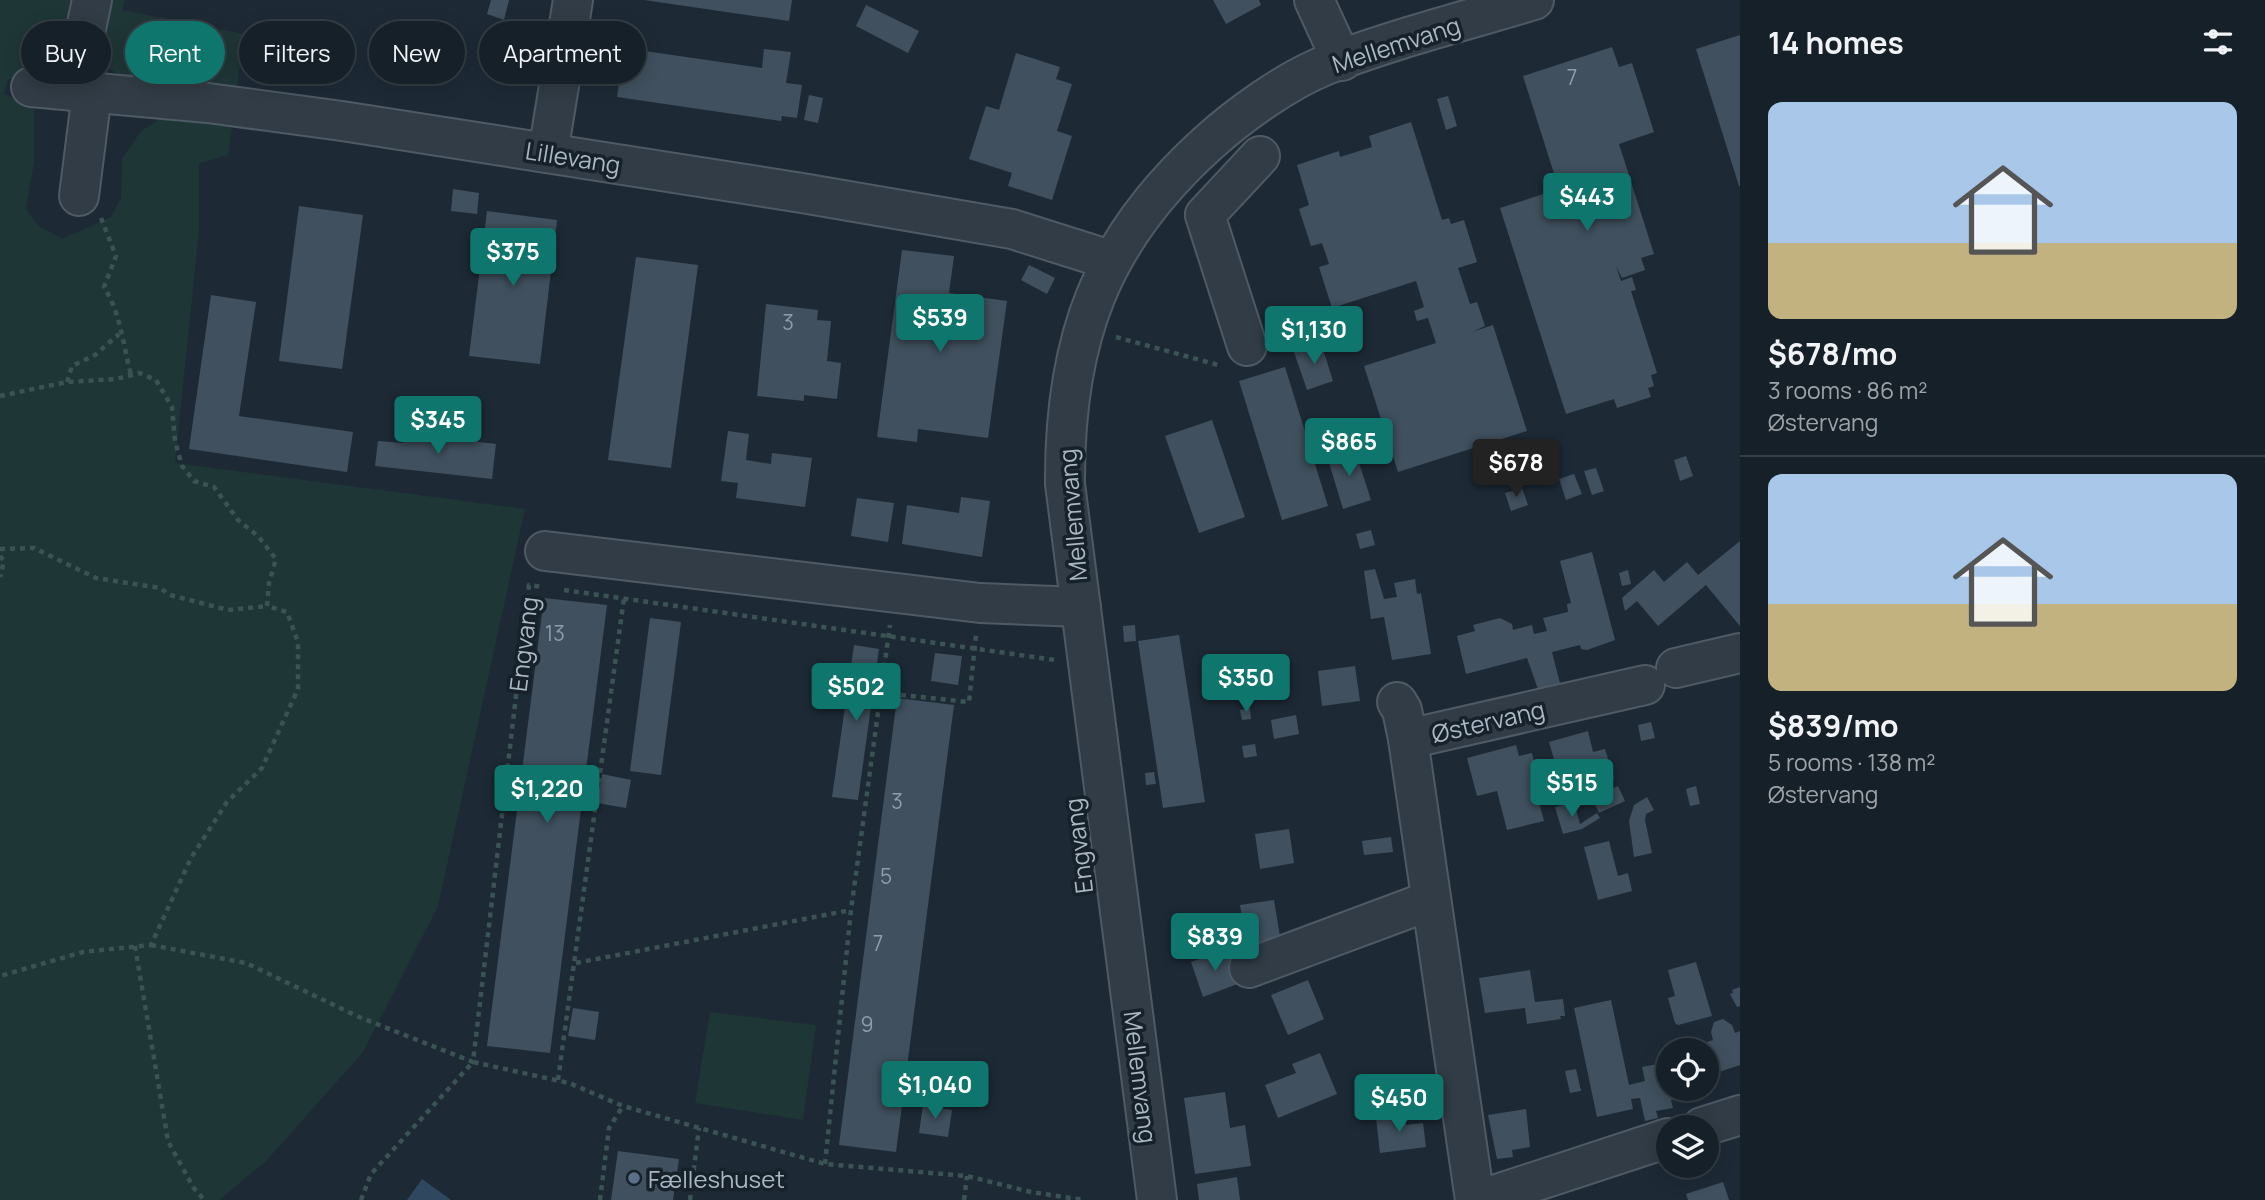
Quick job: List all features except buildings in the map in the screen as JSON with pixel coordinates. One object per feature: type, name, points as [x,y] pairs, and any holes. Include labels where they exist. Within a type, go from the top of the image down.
[{"type":"street","points":[[79,196],[83,92],[92,0]]},
{"type":"street","points":[[548,153],[573,0]]},
{"type":"street","points":[[1314,0],[1342,61]]},
{"type":"street","name":"Mellemvang","points":[[1157,1200],[1065,484],[1070,386],[1085,328],[1110,260],[1125,236],[1174,174],[1239,116],[1324,66],[1534,0]]},
{"type":"street","name":"Lillevang","points":[[31,87],[208,103],[548,153],[1012,229],[1110,260]]},
{"type":"street","points":[[1248,354],[1205,215],[1261,156]]},
{"type":"street","points":[[545,551],[627,580],[895,593],[980,603],[1081,607]]},
{"type":"street","name":"Østervang","points":[[1477,1200],[1429,901],[1408,740],[1660,677],[1740,653]]},
{"type":"street","points":[[1397,702],[1402,710],[1408,740]]},
{"type":"street","points":[[1249,968],[1429,901]]},
{"type":"street","points":[[1719,1122],[1740,1115]]},
{"type":"street","points":[[1477,1200],[1656,1142]]},
{"type":"path","points":[[79,196],[100,215],[116,256],[104,287],[119,318],[119,334],[131,375]]},
{"type":"path","points":[[1085,328],[1174,355],[1224,366],[1248,354],[1326,333]]},
{"type":"path","points":[[67,382],[72,366],[95,355],[119,334]]},
{"type":"path","points":[[0,396],[67,382],[140,373],[156,380],[172,407],[175,441],[182,466],[194,481],[214,487],[238,520],[258,536],[276,559],[269,583],[267,606]]},
{"type":"path","points":[[0,549],[34,548],[96,578],[160,588],[170,595],[228,610],[267,606],[287,612],[298,642],[298,689],[262,768],[227,802],[191,858],[151,945]]},
{"type":"path","points":[[0,556],[4,561],[0,577]]},
{"type":"path","points":[[558,1080],[627,580]]},
{"type":"path","name":"Engvang","points":[[473,1062],[529,585],[627,580],[889,634],[1058,660]]},
{"type":"path","points":[[825,1164],[851,910],[895,593]]},
{"type":"path","points":[[881,693],[969,702],[980,603]]},
{"type":"path","points":[[576,963],[851,910]]},
{"type":"path","points":[[0,976],[83,952],[151,945],[246,963],[359,1017],[473,1062],[558,1080],[623,1106],[825,1164],[967,1176],[1031,1192],[1083,1200]]},
{"type":"path","points":[[135,946],[168,1142],[193,1187],[204,1200]]},
{"type":"path","points":[[361,1200],[371,1174],[473,1062]]},
{"type":"path","points":[[600,1200],[609,1128],[623,1106]]},
{"type":"path","points":[[690,1200],[699,1128]]},
{"type":"path","points":[[964,1200],[967,1176]]},
{"type":"green space","points":[[0,0],[87,0],[82,21],[21,21],[21,79],[8,79],[4,94],[34,107],[34,162],[26,208],[37,225],[62,239],[111,217],[121,198],[122,159],[141,131],[166,115],[233,120],[228,155],[199,163],[199,231],[175,463],[525,509],[438,906],[363,1052],[266,1161],[219,1200],[0,1200]]},
{"type":"green space","points":[[102,0],[125,0],[122,10],[178,21],[125,21],[125,76],[111,68],[111,21],[97,21]]},
{"type":"green space","points":[[225,30],[239,33],[236,95],[149,84],[225,84]]},
{"type":"green space","points":[[710,1012],[816,1025],[803,1120],[695,1103]]},
{"type":"water","points":[[422,1179],[451,1200],[407,1200]]},
{"type":"place","name":"Fælleshuset","points":[[634,1178]]}]
